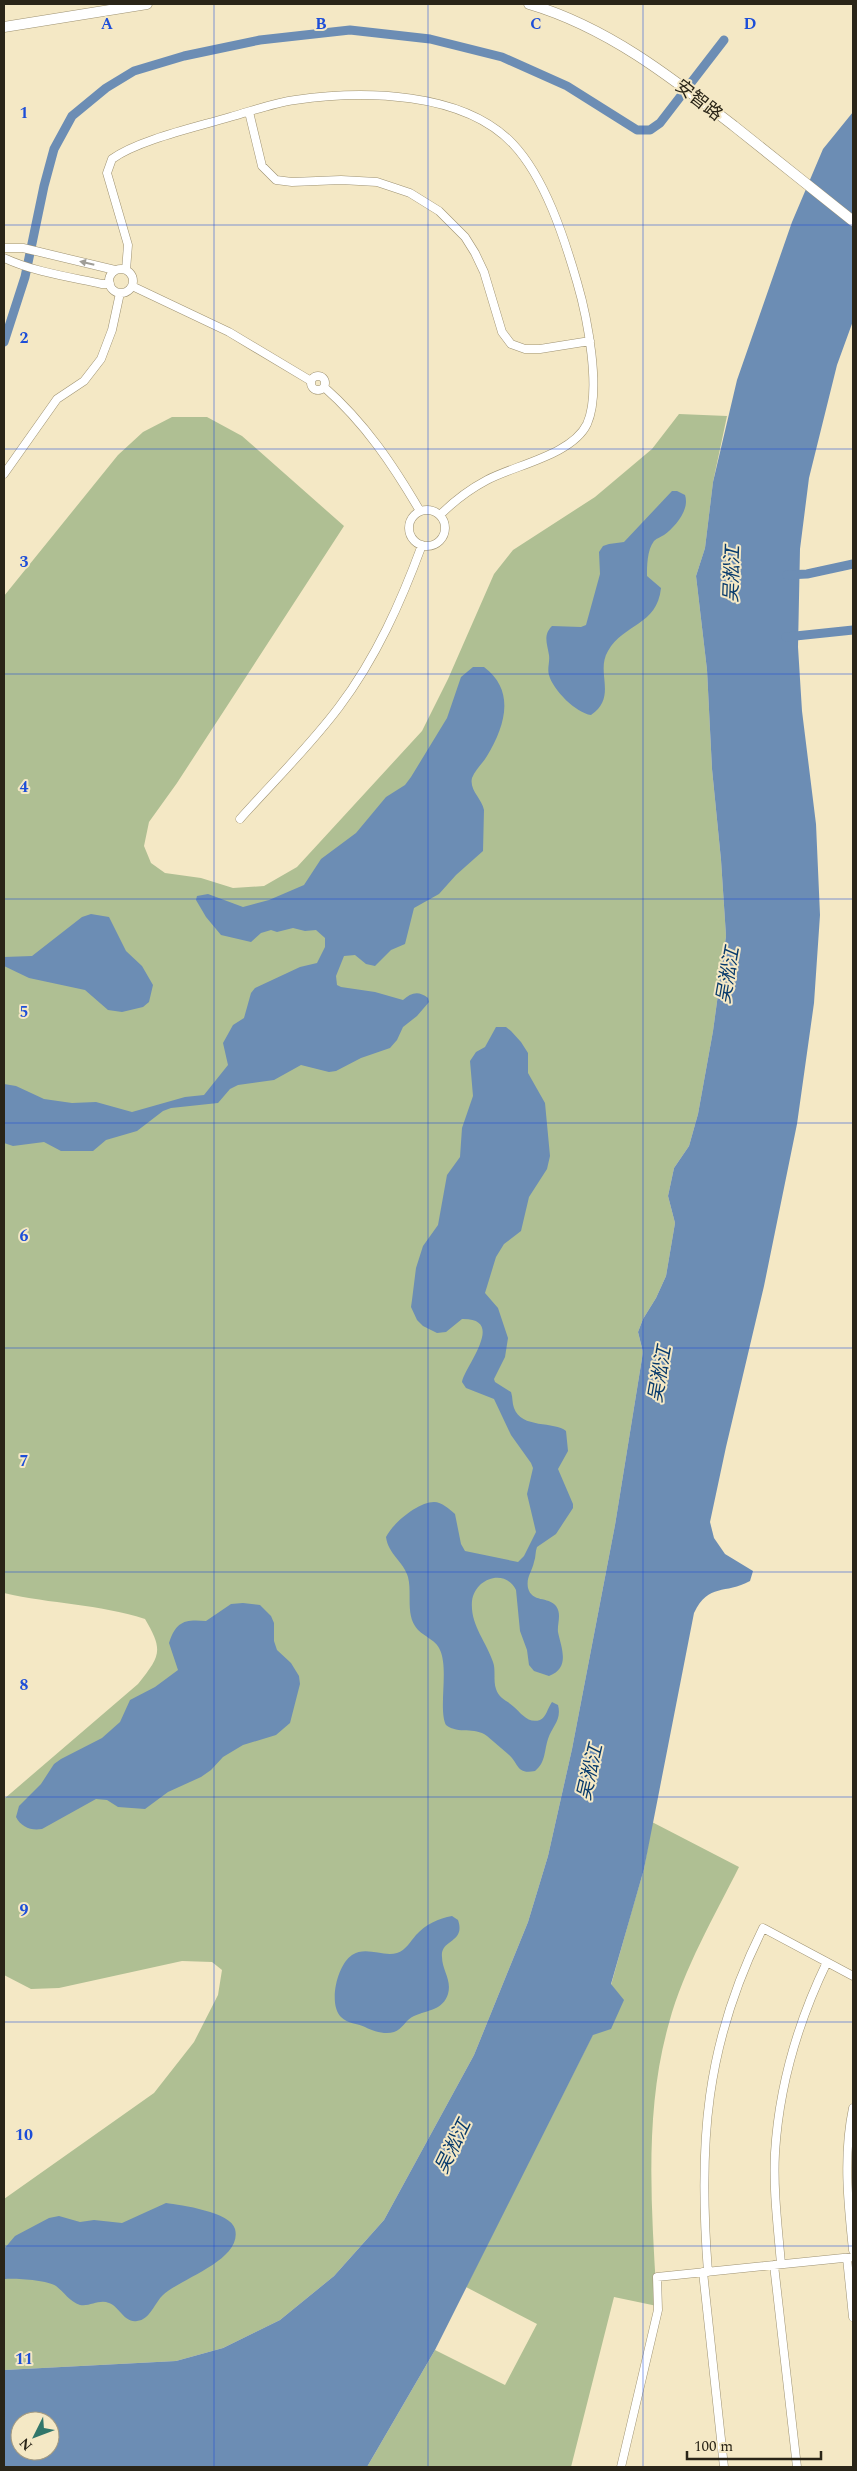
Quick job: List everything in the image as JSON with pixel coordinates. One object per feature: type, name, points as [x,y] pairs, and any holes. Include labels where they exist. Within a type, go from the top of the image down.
[{"type":"street","points":[[4,27],[147,4]]},
{"type":"street","name":"安智路","points":[[529,4],[590,27],[633,52],[680,84],[853,221]]},
{"type":"street","points":[[126,270],[128,245],[108,178],[108,166],[119,153],[249,112],[293,100],[317,97],[385,96],[417,100],[458,109],[499,131],[524,158],[555,216],[579,289],[590,341],[593,385],[588,418],[582,430],[564,446],[484,481],[440,515]]},
{"type":"street","points":[[249,112],[262,166],[276,180],[292,182],[341,180],[377,182],[410,193],[427,202],[444,216],[465,237],[475,253],[484,272],[502,332],[511,344],[525,349],[540,349],[590,341]]},
{"type":"street","points":[[4,248],[23,248],[115,270],[126,270],[132,275],[132,286],[128,292],[120,293],[114,290],[110,284],[110,276],[115,270]]},
{"type":"street","points":[[4,258],[18,264],[54,273],[102,284],[110,284]]},
{"type":"street","points":[[132,286],[229,332],[311,381],[315,376],[322,376],[325,381],[324,388],[356,417],[383,452],[420,511]]},
{"type":"street","points":[[4,474],[57,399],[84,380],[101,359],[112,330],[120,293]]},
{"type":"street","points":[[432,510],[440,515],[444,523],[442,536],[436,543],[422,545],[414,540],[409,531],[410,521],[420,511],[432,510]]},
{"type":"street","points":[[240,819],[320,730],[351,690],[391,620],[422,545]]},
{"type":"street","points":[[724,2467],[706,2272],[703,2185],[706,2114],[715,2060],[733,1997],[764,1928],[853,1976]]},
{"type":"street","points":[[797,2467],[778,2265],[775,2178],[778,2123],[786,2079],[800,2024],[827,1962]]},
{"type":"street","points":[[853,2108],[848,2142],[847,2174],[853,2250]]},
{"type":"street","points":[[621,2467],[658,2310],[657,2277],[850,2257],[853,2317]]},
{"type":"green space","points":[[679,414],[727,416],[713,482],[705,548],[696,576],[707,670],[712,769],[726,936],[713,1031],[698,1114],[689,1146],[674,1168],[668,1196],[675,1223],[666,1276],[638,1332],[643,1352],[615,1525],[572,1749],[548,1856],[528,1922],[474,2055],[384,2220],[334,2276],[280,2320],[223,2348],[176,2361],[4,2370],[4,2199],[154,2093],[194,2042],[218,1995],[222,1970],[212,1962],[182,1961],[59,1988],[31,1989],[4,1975],[4,1799],[138,1684],[155,1660],[157,1646],[145,1619],[110,1610],[4,1593],[4,596],[118,455],[143,432],[172,417],[207,417],[242,436],[344,526],[177,783],[149,822],[144,846],[151,863],[165,873],[201,878],[233,888],[264,886],[297,867],[422,731],[448,679],[494,574],[513,550],[595,497],[652,449]]},
{"type":"green space","points":[[652,1822],[739,1867],[700,1943],[683,1982],[669,2023],[661,2057],[655,2093],[651,2164],[657,2306],[614,2297],[571,2467],[367,2467],[435,2350],[505,2385],[537,2324],[466,2287],[593,2034],[611,1985],[644,1869]]},
{"type":"water","name":"吴淞江","points":[[853,112],[853,321],[837,365],[809,478],[800,549],[798,647],[802,711],[816,824],[820,915],[814,1003],[797,1124],[764,1286],[710,1522],[714,1538],[725,1554],[753,1571],[750,1581],[733,1588],[712,1593],[700,1603],[694,1613],[644,1869],[611,1984],[624,2000],[611,2029],[593,2035],[435,2350],[367,2467],[4,2467],[4,2370],[176,2361],[223,2348],[280,2320],[334,2276],[384,2220],[474,2055],[528,1922],[548,1856],[572,1749],[615,1525],[643,1352],[638,1332],[666,1276],[675,1223],[668,1196],[674,1168],[689,1146],[698,1114],[713,1031],[726,936],[712,769],[707,670],[696,576],[705,548],[713,482],[737,380],[792,222],[823,149]]},
{"type":"water","points":[[672,491],[685,495],[686,501],[683,512],[673,527],[654,541],[648,558],[647,576],[661,588],[658,600],[647,617],[622,635],[608,651],[604,668],[605,692],[603,700],[599,708],[591,715],[585,713],[566,700],[551,681],[548,673],[547,633],[552,626],[581,627],[586,625],[600,574],[599,552],[603,546],[624,542]]},
{"type":"water","points":[[473,667],[484,667],[494,676],[504,698],[504,709],[499,733],[487,756],[472,778],[472,787],[484,810],[483,851],[456,875],[439,894],[414,908],[405,944],[391,950],[375,966],[366,964],[355,955],[344,956],[336,976],[337,985],[341,987],[375,992],[403,1000],[415,993],[428,998],[429,1002],[417,1016],[403,1027],[397,1040],[390,1048],[361,1058],[336,1071],[329,1072],[301,1065],[274,1080],[238,1085],[230,1089],[218,1103],[171,1108],[163,1111],[137,1131],[106,1140],[93,1151],[61,1151],[44,1142],[13,1146],[4,1143],[4,1084],[16,1086],[44,1099],[72,1103],[96,1102],[132,1112],[185,1097],[204,1095],[228,1065],[223,1043],[233,1025],[244,1018],[251,993],[255,988],[300,967],[317,963],[325,947],[325,938],[316,930],[305,931],[293,928],[261,933],[251,942],[221,935],[206,917],[196,900],[197,896],[208,894],[243,907],[269,900],[304,885],[321,859],[356,833],[386,797],[405,785],[447,718],[461,677]]},
{"type":"water","points":[[91,914],[109,917],[126,951],[142,966],[153,985],[149,1002],[143,1007],[122,1012],[108,1010],[85,990],[29,978],[4,966],[4,957],[32,956],[82,917]]},
{"type":"water","points":[[496,1027],[506,1027],[511,1031],[528,1053],[528,1073],[545,1103],[550,1156],[547,1169],[529,1197],[521,1231],[504,1244],[496,1257],[485,1293],[498,1308],[508,1338],[505,1357],[494,1379],[495,1382],[511,1392],[514,1408],[518,1415],[531,1422],[554,1426],[566,1431],[568,1451],[558,1469],[573,1504],[573,1508],[556,1534],[537,1547],[528,1581],[528,1588],[533,1596],[553,1603],[558,1609],[558,1632],[563,1657],[560,1668],[556,1672],[549,1676],[534,1671],[529,1665],[527,1650],[520,1631],[516,1590],[511,1583],[505,1579],[498,1578],[484,1582],[474,1593],[472,1601],[473,1618],[493,1662],[495,1686],[499,1695],[525,1717],[536,1721],[542,1719],[552,1702],[558,1705],[558,1719],[548,1739],[543,1760],[539,1768],[529,1772],[521,1770],[512,1757],[482,1733],[456,1730],[446,1725],[443,1709],[443,1658],[438,1646],[415,1626],[412,1620],[408,1577],[387,1543],[386,1537],[389,1531],[407,1514],[421,1505],[434,1502],[443,1504],[455,1514],[461,1544],[465,1551],[518,1562],[524,1556],[536,1532],[527,1494],[533,1468],[531,1463],[511,1435],[494,1399],[466,1388],[462,1382],[480,1344],[483,1334],[481,1326],[475,1321],[462,1319],[446,1332],[437,1333],[423,1326],[417,1320],[411,1307],[416,1268],[423,1246],[438,1225],[447,1175],[460,1157],[462,1128],[473,1096],[470,1061],[476,1052],[485,1047]]},
{"type":"water","points":[[231,1604],[260,1605],[271,1616],[274,1623],[274,1641],[277,1650],[291,1663],[299,1676],[300,1684],[290,1723],[276,1735],[243,1745],[223,1757],[211,1770],[201,1777],[168,1792],[145,1809],[118,1807],[107,1800],[96,1799],[42,1829],[30,1829],[24,1826],[16,1817],[19,1806],[41,1784],[54,1764],[102,1738],[120,1722],[130,1700],[155,1687],[178,1670],[169,1643],[178,1626],[192,1620],[206,1621]]},
{"type":"water","points":[[452,1916],[458,1920],[460,1927],[456,1937],[442,1951],[442,1962],[449,1984],[448,1994],[443,2003],[434,2009],[411,2017],[397,2031],[390,2033],[375,2031],[341,2017],[335,2003],[336,1985],[342,1967],[352,1955],[363,1951],[386,1954],[400,1952],[428,1925],[437,1920]]},
{"type":"water","points":[[166,2203],[205,2210],[225,2218],[232,2223],[235,2229],[235,2240],[230,2250],[220,2259],[163,2295],[149,2314],[142,2320],[129,2320],[113,2305],[105,2302],[80,2305],[73,2302],[56,2286],[46,2282],[4,2279],[4,2249],[15,2236],[49,2218],[59,2216],[80,2222],[94,2220],[122,2223]]},
{"type":"waterway","points":[[4,342],[25,277],[44,186],[54,149],[72,116],[106,88],[134,71],[184,56],[260,40],[350,30],[430,39],[502,57],[567,86],[637,130],[650,130],[660,123],[724,40]]},
{"type":"waterway","points":[[787,575],[807,574],[853,564]]},
{"type":"waterway","points":[[786,637],[853,630]]}]
